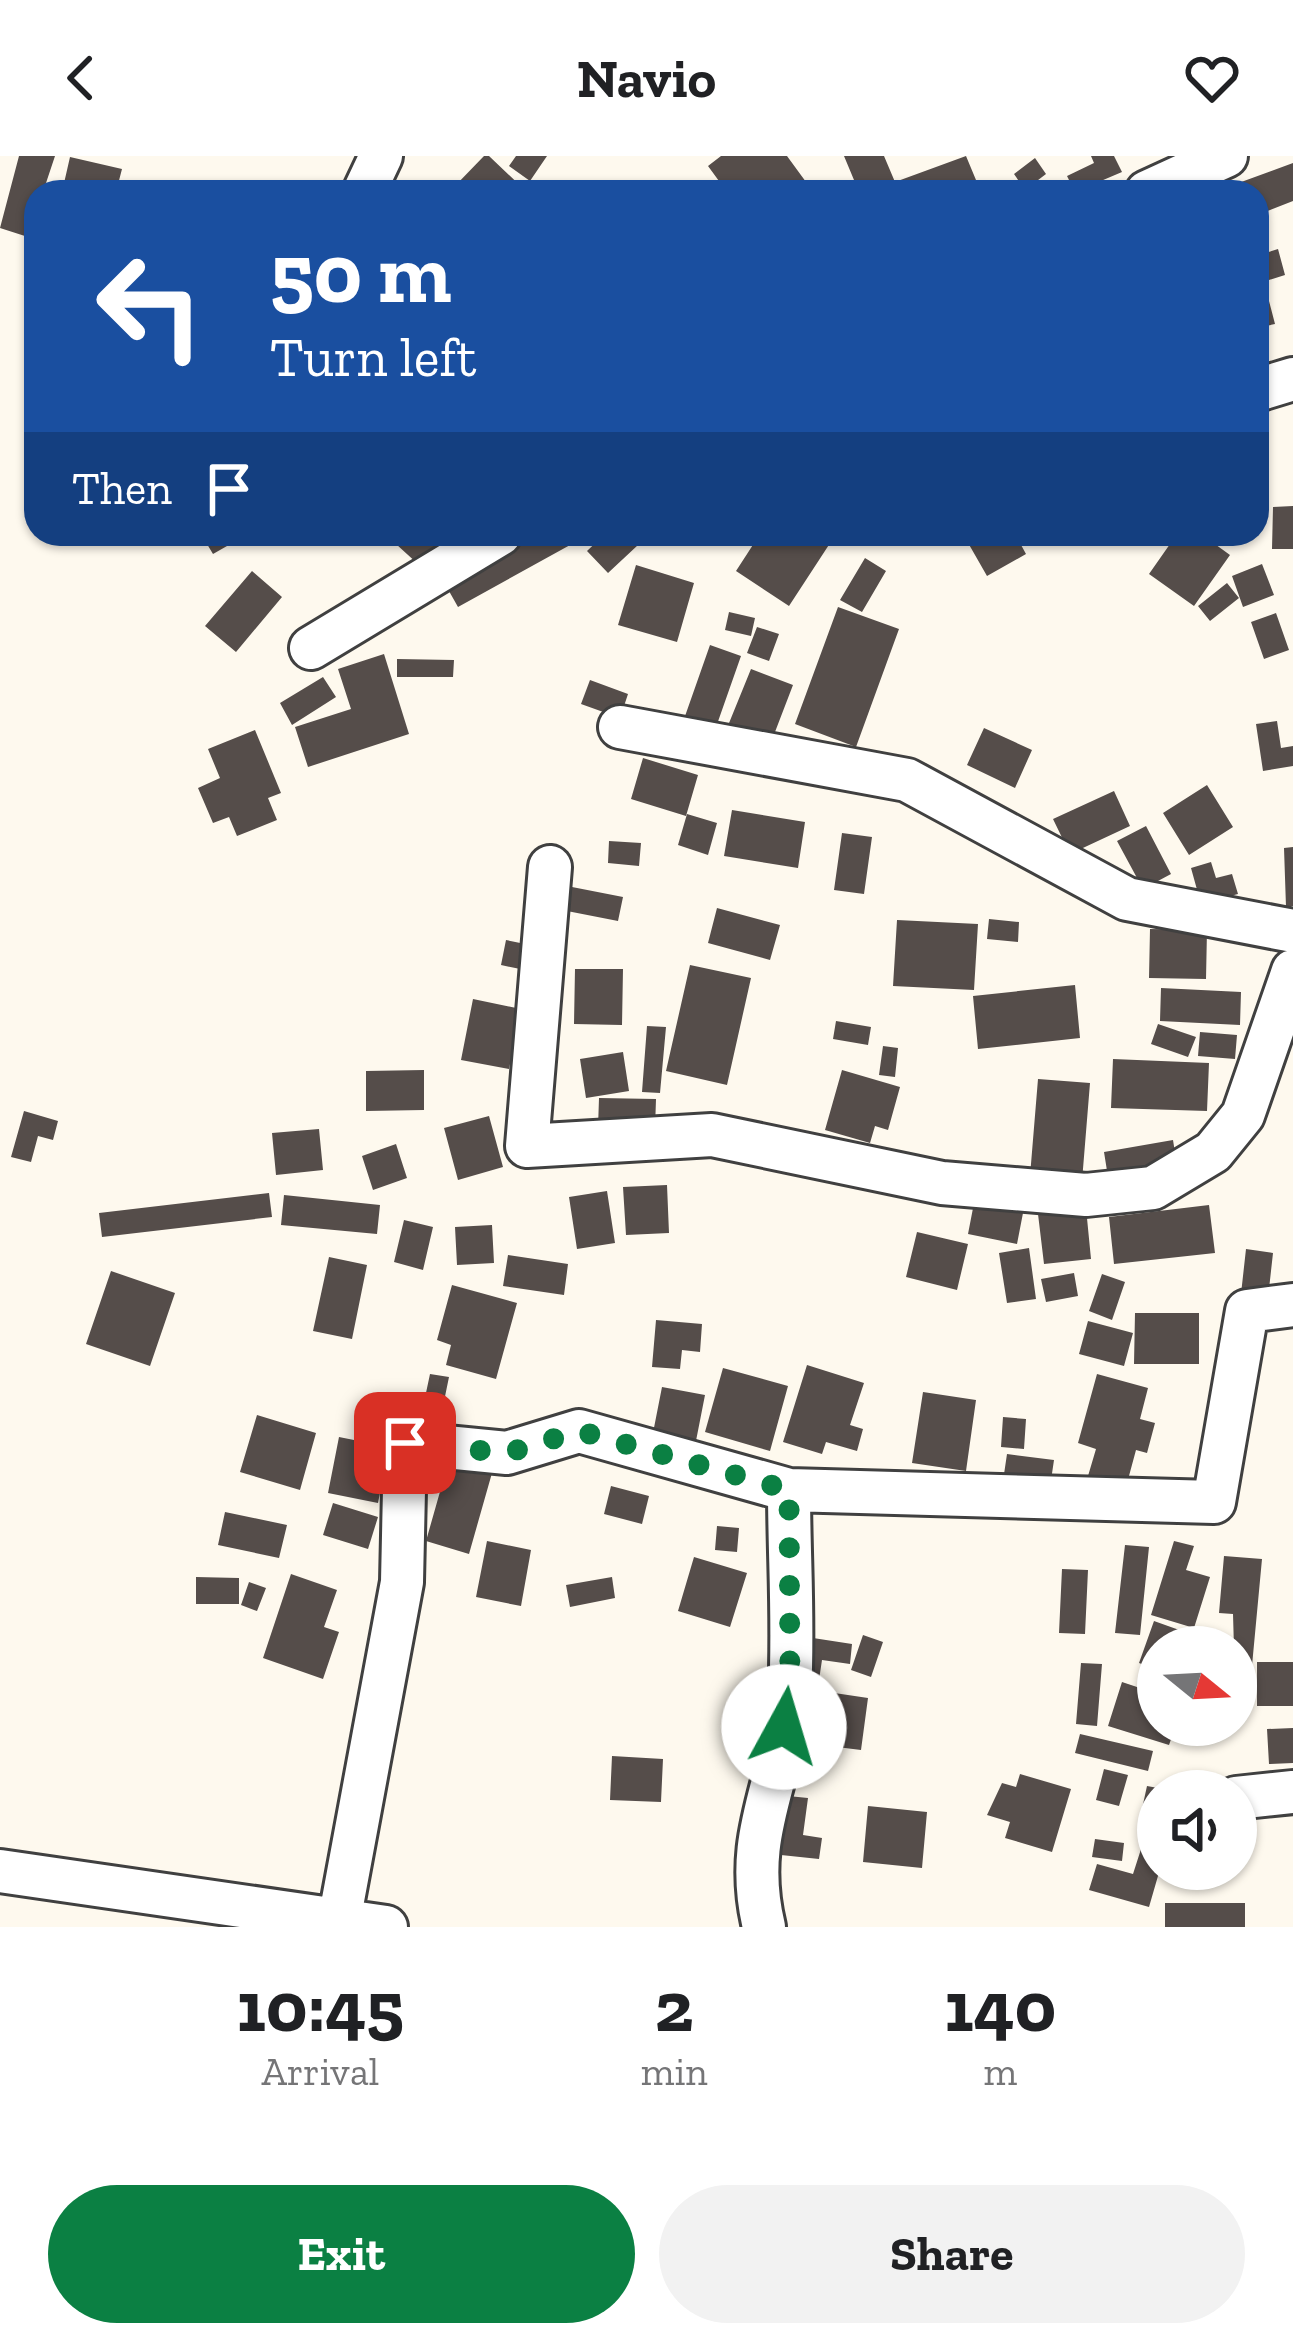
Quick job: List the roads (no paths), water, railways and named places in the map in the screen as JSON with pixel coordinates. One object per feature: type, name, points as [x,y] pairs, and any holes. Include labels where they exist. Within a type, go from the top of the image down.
[{"type":"street","points":[[1161,176],[1226,156]]},
{"type":"street","points":[[311,648],[480,546]]},
{"type":"street","points":[[620,728],[907,780],[1127,898],[1293,931]]},
{"type":"street","points":[[550,867],[527,1146],[712,1135],[942,1183],[1086,1196],[1153,1188],[1213,1151],[1243,1114],[1293,971]]},
{"type":"street","points":[[339,1923],[402,1582],[405,1443],[507,1453],[579,1431],[789,1490],[1214,1502],[1247,1311],[1293,1305]]},
{"type":"street","points":[[764,1927],[753,1883],[758,1824],[790,1695],[789,1490]]},
{"type":"street","points":[[1257,1796],[1293,1792]]},
{"type":"street","points":[[0,1871],[386,1927]]}]
